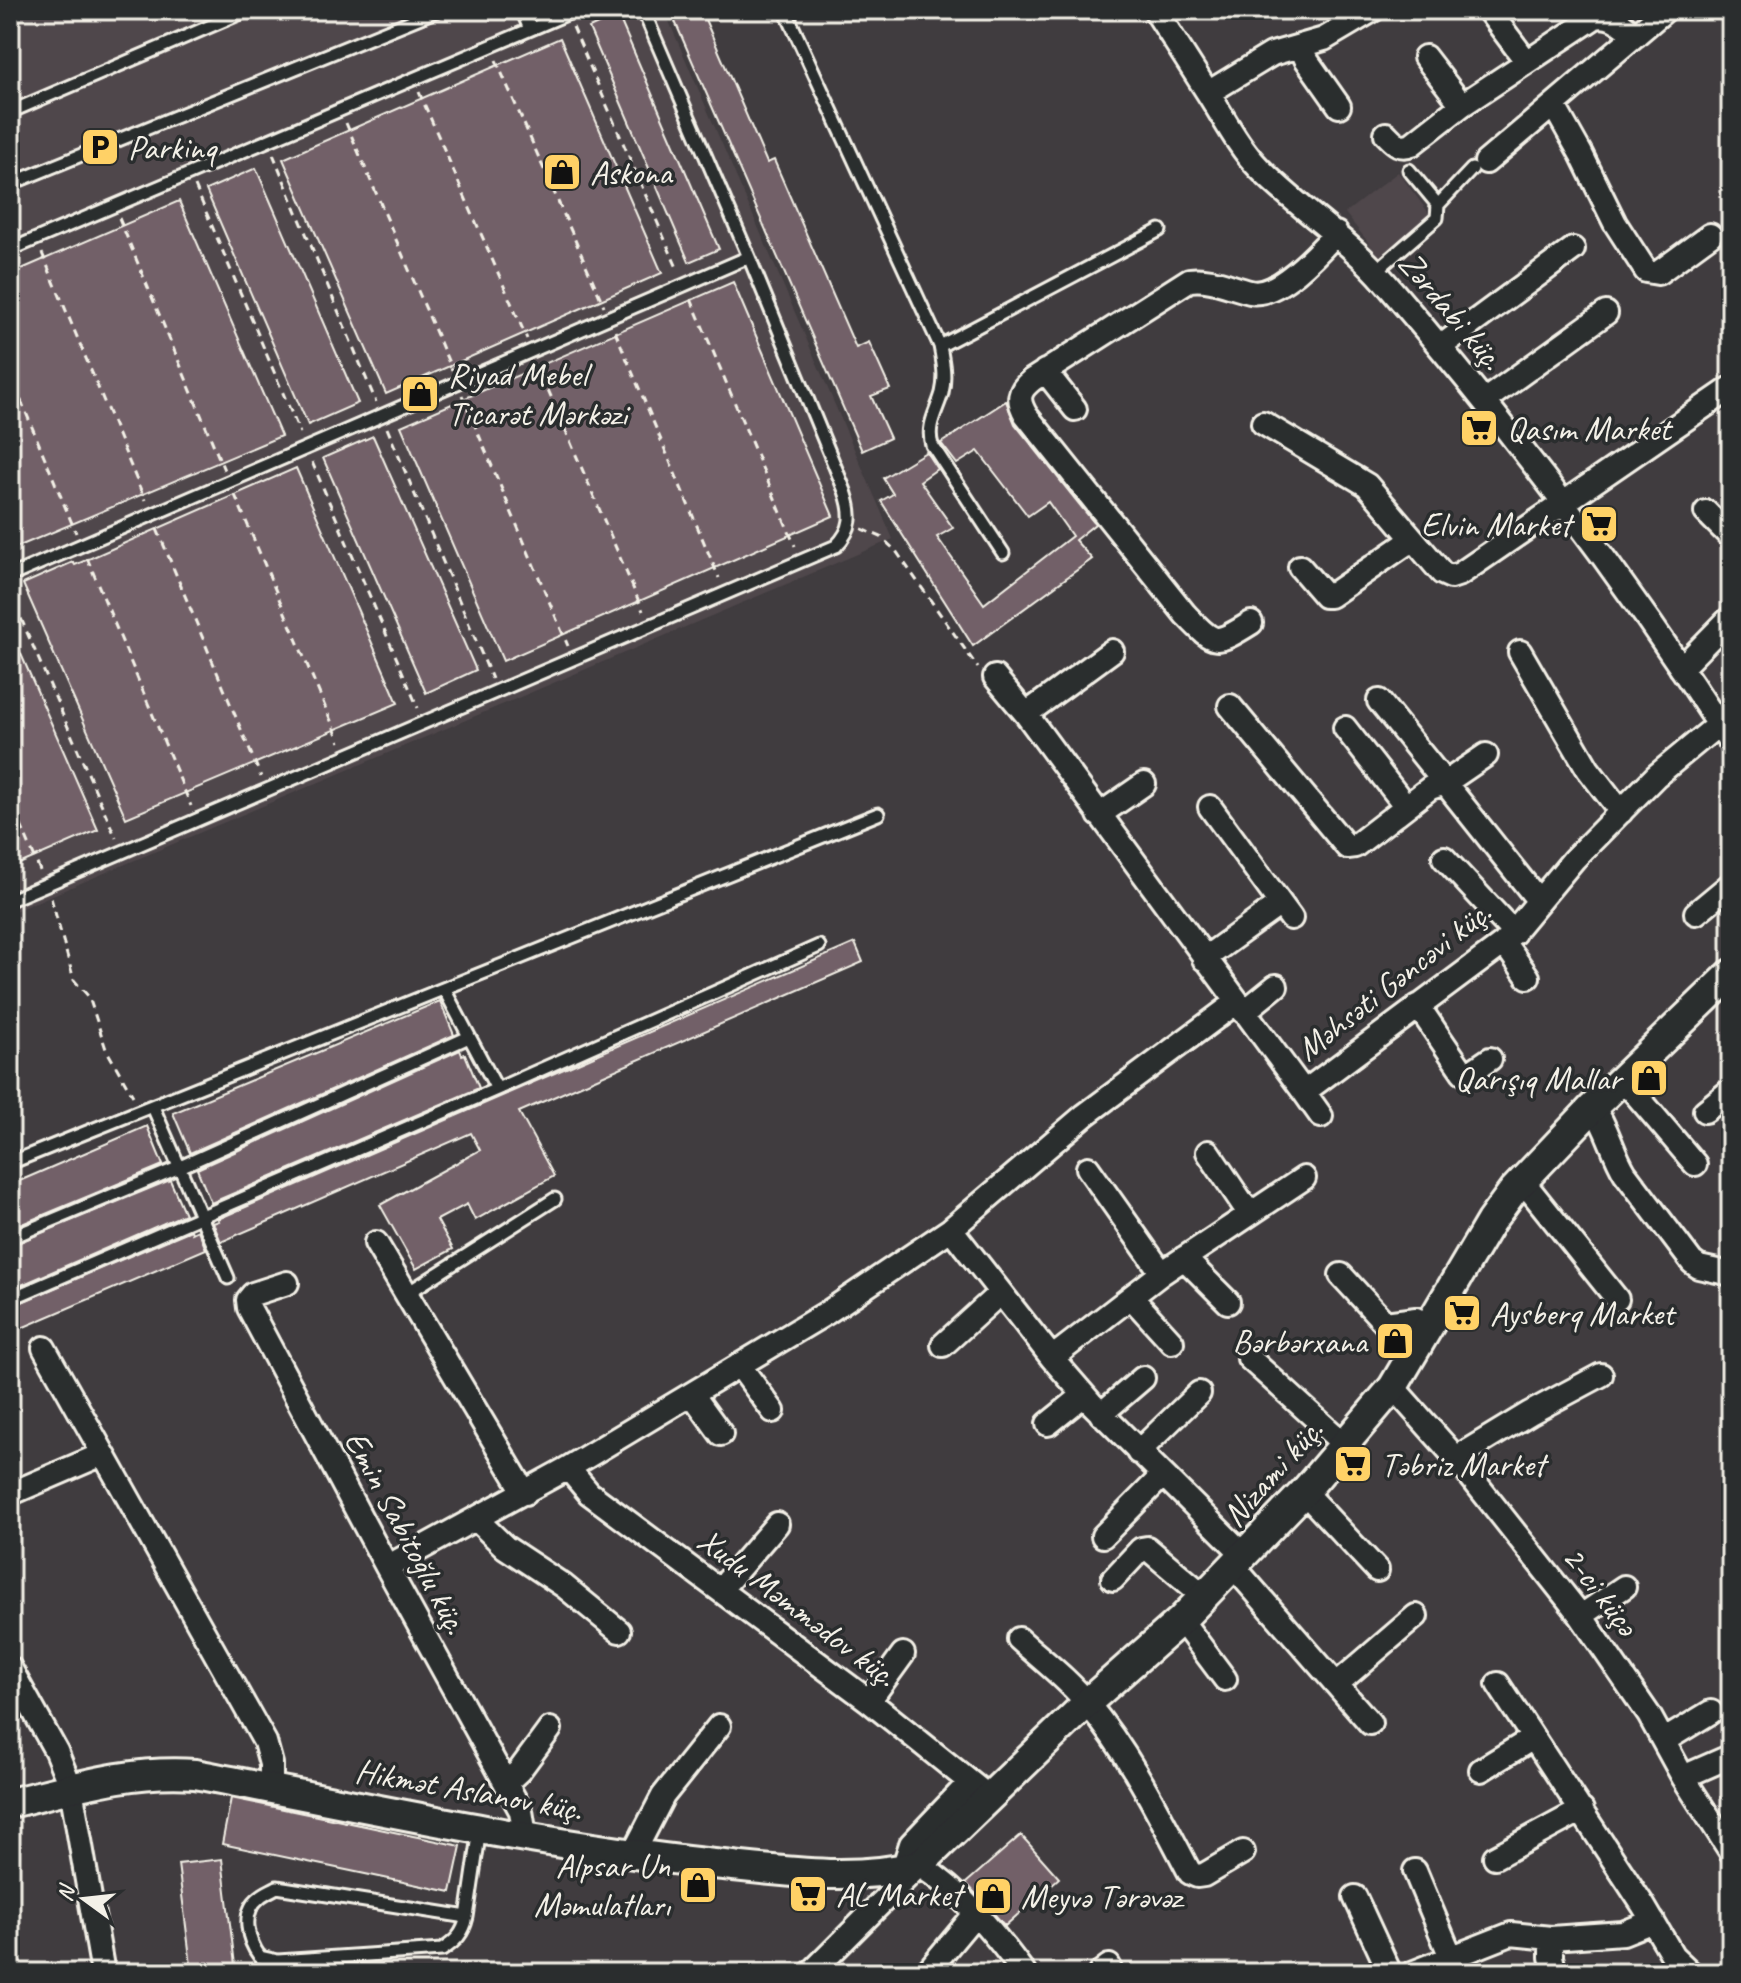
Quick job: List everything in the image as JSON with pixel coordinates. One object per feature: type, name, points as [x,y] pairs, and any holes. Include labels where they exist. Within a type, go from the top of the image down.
[{"type":"street","name":"Zərdabi küç.","points":[[1155,10],[1258,167],[1376,271],[1484,401],[1562,503],[1725,734]]},
{"type":"street","points":[[1208,93],[1272,54],[1324,39],[1373,10]]},
{"type":"street","points":[[1488,10],[1527,62]]},
{"type":"street","points":[[1479,166],[1665,10]]},
{"type":"street","points":[[1386,134],[1404,147],[1462,105],[1600,15],[1614,18],[1636,35]]},
{"type":"street","points":[[1301,47],[1339,106]]},
{"type":"street","points":[[1425,57],[1462,105]]},
{"type":"street","points":[[1554,106],[1615,223],[1646,271],[1658,273],[1710,235]]},
{"type":"street","points":[[1251,623],[1224,639],[1216,640],[1204,634],[1021,406],[1019,397],[1021,388],[1045,371],[1189,280],[1216,281],[1260,293],[1271,290],[1311,259],[1336,233]]},
{"type":"street","points":[[1440,347],[1573,249]]},
{"type":"street","points":[[1484,401],[1606,313]]},
{"type":"street","points":[[1045,371],[1075,409]]},
{"type":"street","points":[[1263,423],[1367,485],[1442,573],[1451,577],[1460,574],[1731,388]]},
{"type":"street","points":[[1706,512],[1731,537]]},
{"type":"street","points":[[1300,567],[1320,593],[1330,596],[1413,539]]},
{"type":"street","points":[[1681,668],[1731,617]]},
{"type":"street","points":[[1026,714],[1112,651]]},
{"type":"street","points":[[1520,652],[1588,769],[1621,812]]},
{"type":"street","name":"Məhsəti Gəncəvi küç.","points":[[995,677],[1026,714],[1304,1092],[1509,938],[1574,859],[1675,758],[1725,734]]},
{"type":"street","points":[[1379,701],[1538,900]]},
{"type":"street","points":[[1230,706],[1347,847],[1355,846],[1405,805],[1486,755]]},
{"type":"street","points":[[1345,728],[1405,805]]},
{"type":"street","points":[[1099,815],[1144,784]]},
{"type":"street","points":[[1204,959],[1285,911],[1210,807]]},
{"type":"street","points":[[1444,858],[1509,938],[1528,977]]},
{"type":"street","points":[[1696,913],[1731,884]]},
{"type":"street","name":"Nizami küç.","points":[[811,1973],[980,1790],[1087,1703],[1181,1620],[1304,1492],[1393,1387],[1491,1221],[1522,1180],[1622,1078],[1731,974]]},
{"type":"street","points":[[387,1567],[525,1493],[828,1312],[951,1229],[1085,1115],[1240,1007],[1276,986]]},
{"type":"street","points":[[1418,1006],[1463,1072],[1468,1074],[1490,1059]]},
{"type":"street","points":[[1622,1078],[1695,1164]]},
{"type":"street","points":[[1705,1111],[1731,1090]]},
{"type":"street","points":[[1304,1092],[1321,1116]]},
{"type":"street","points":[[1593,1107],[1604,1123],[1625,1173],[1692,1262],[1699,1267],[1731,1274]]},
{"type":"street","points":[[1208,1152],[1249,1213]]},
{"type":"street","points":[[1088,1168],[1162,1273]]},
{"type":"street","points":[[1052,1358],[1162,1273],[1304,1178]]},
{"type":"street","points":[[1522,1180],[1617,1299]]},
{"type":"street","points":[[951,1229],[1052,1358],[1240,1561],[1370,1723]]},
{"type":"street","points":[[376,1243],[525,1493]]},
{"type":"street","points":[[1184,1258],[1228,1302]]},
{"type":"street","points":[[1341,1275],[1385,1323],[1416,1319],[1430,1326]]},
{"type":"street","name":"Emin Sabitoğlu küç.","points":[[287,1283],[253,1294],[248,1300],[249,1308],[521,1811],[525,1836]]},
{"type":"street","points":[[943,1345],[1000,1293]]},
{"type":"street","points":[[1131,1297],[1172,1342]]},
{"type":"street","points":[[44,1348],[265,1742],[271,1764],[271,1789]]},
{"type":"street","points":[[1249,1358],[1345,1445]]},
{"type":"street","points":[[739,1365],[773,1411]]},
{"type":"street","points":[[1456,1458],[1601,1375]]},
{"type":"street","points":[[1101,1414],[1143,1378]]},
{"type":"street","name":"2-ci küçə","points":[[1393,1387],[1456,1458],[1581,1616],[1665,1740],[1683,1777],[1731,1852]]},
{"type":"street","points":[[1138,1452],[1199,1393]]},
{"type":"street","points":[[692,1394],[721,1434]]},
{"type":"street","points":[[1048,1424],[1084,1395]]},
{"type":"street","points":[[10,1494],[103,1454]]},
{"type":"street","name":"Xudu Məmmədov küç.","points":[[568,1468],[576,1482],[589,1493],[869,1701],[980,1790]]},
{"type":"street","points":[[1103,1536],[1162,1476]]},
{"type":"street","points":[[1304,1492],[1377,1570]]},
{"type":"street","points":[[476,1519],[505,1547],[564,1586],[619,1631]]},
{"type":"street","points":[[720,1590],[777,1524]]},
{"type":"street","points":[[1113,1579],[1141,1549],[1147,1548],[1205,1597]]},
{"type":"street","points":[[1581,1616],[1624,1587]]},
{"type":"street","points":[[1337,1684],[1416,1616]]},
{"type":"street","points":[[1181,1620],[1225,1679]]},
{"type":"street","points":[[1019,1639],[1087,1703],[1138,1774],[1190,1873],[1204,1875],[1243,1852]]},
{"type":"street","points":[[869,1701],[903,1654]]},
{"type":"street","points":[[10,1668],[56,1751],[71,1788],[103,1973]]},
{"type":"street","points":[[1498,1684],[1582,1810],[1673,1956],[1691,1973]]},
{"type":"street","points":[[1665,1740],[1711,1712]]},
{"type":"street","points":[[633,1854],[663,1796],[719,1726]]},
{"type":"street","points":[[506,1783],[519,1771],[550,1729]]},
{"type":"street","points":[[1481,1770],[1533,1738]]},
{"type":"street","points":[[1683,1777],[1731,1756]]},
{"type":"street","name":"Hikmət Aslanov küç.","points":[[10,1803],[134,1774],[170,1772],[633,1854],[810,1873],[871,1873],[911,1867]]},
{"type":"street","points":[[1495,1857],[1582,1810]]},
{"type":"street","points":[[911,1867],[934,1875],[976,1913],[1024,1973]]},
{"type":"street","points":[[1415,1871],[1451,1957]]},
{"type":"street","points":[[1355,1897],[1390,1973]]},
{"type":"street","points":[[926,1973],[976,1913]]},
{"type":"street","points":[[1412,1973],[1511,1934],[1551,1938],[1623,1933],[1653,1921]]},
{"type":"street","points":[[1551,1938],[1555,1973]]},
{"type":"lane","points":[[10,112],[248,10]]},
{"type":"lane","points":[[10,184],[438,10]]},
{"type":"lane","points":[[522,10],[530,29]]},
{"type":"lane","points":[[10,250],[576,10]]},
{"type":"lane","points":[[10,900],[836,546],[845,537],[851,525],[851,509],[845,491],[643,10]]},
{"type":"lane","points":[[785,10],[940,346],[943,383],[929,436],[938,457],[1003,553]]},
{"type":"lane","points":[[1376,271],[1437,218],[1438,205],[1479,166]]},
{"type":"lane","points":[[1409,170],[1438,205]]},
{"type":"lane","points":[[940,346],[1160,230]]},
{"type":"lane","points":[[10,576],[749,257]]},
{"type":"lane","points":[[10,1163],[878,814]]},
{"type":"lane","points":[[10,1299],[819,946]]},
{"type":"lane","points":[[444,989],[497,1089]]},
{"type":"lane","points":[[10,1238],[180,1167],[469,1037]]},
{"type":"lane","points":[[153,1107],[228,1278]]},
{"type":"lane","points":[[406,1294],[555,1199]]},
{"type":"lane","points":[[467,1917],[277,1887],[257,1898],[250,1910],[248,1925],[250,1943],[260,1957],[278,1961],[442,1950],[456,1941],[464,1928],[467,1917],[480,1829]]},
{"type":"path","points":[[10,374],[197,821]]},
{"type":"path","points":[[851,525],[881,537],[896,551],[978,669],[995,677]]},
{"type":"path","points":[[10,593],[122,853]]},
{"type":"path","points":[[10,799],[47,885],[74,980],[89,997],[106,1049],[136,1101],[153,1107]]},
{"type":"shaded area","name":"Riyad Mebel Ticarət Mərkəzi","points":[[10,10],[664,10],[893,539],[10,913]]},
{"type":"shaded area","points":[[1398,172],[1431,216],[1379,256],[1345,213]]},
{"type":"building","points":[[670,10],[701,10],[767,163],[774,160],[856,348],[869,342],[890,389],[871,396],[890,438],[862,451]]},
{"type":"building","points":[[618,15],[719,249],[689,262],[589,28]]},
{"type":"building","points":[[560,38],[662,273],[386,394],[283,159]]},
{"type":"building","points":[[256,168],[358,403],[308,425],[206,190]]},
{"type":"building","points":[[179,201],[281,436],[10,550],[10,274]]},
{"type":"building","points":[[733,282],[833,516],[503,661],[401,426]]},
{"type":"building","points":[[1006,401],[1015,424],[1095,524],[1075,540],[1092,559],[973,646],[881,501],[893,494],[883,478],[926,452],[937,469],[920,481],[953,528],[937,537],[984,604],[1072,536],[1048,502],[1028,516],[978,451],[957,464],[941,443]]},
{"type":"building","points":[[373,436],[476,670],[426,693],[323,458]]},
{"type":"building","points":[[296,468],[398,703],[126,818],[23,584],[73,562],[75,565]]},
{"type":"building","points":[[10,629],[98,830],[10,868]]},
{"type":"building","points":[[855,943],[863,962],[519,1112],[554,1176],[475,1220],[467,1204],[437,1220],[453,1249],[416,1269],[380,1205],[480,1150],[471,1133],[221,1242],[213,1223],[218,1219]]},
{"type":"building","points":[[440,1001],[454,1035],[190,1153],[173,1113]]},
{"type":"building","points":[[460,1050],[462,1055],[465,1054],[479,1088],[211,1203],[197,1169]]},
{"type":"building","points":[[147,1126],[163,1165],[10,1229],[10,1185]]},
{"type":"building","points":[[170,1180],[185,1214],[10,1290],[10,1246]]},
{"type":"building","points":[[191,1230],[192,1233],[198,1230],[206,1249],[10,1333],[10,1307]]},
{"type":"building","points":[[231,1798],[461,1846],[451,1892],[222,1844]]},
{"type":"building","points":[[1021,1835],[1059,1878],[1005,1926],[966,1883]]},
{"type":"building","points":[[222,1859],[236,1973],[192,1973],[178,1864]]},
{"type":"place","name":"Parkinq","points":[[100,147]]},
{"type":"place","name":"Askona","points":[[562,172]]},
{"type":"place","name":"Riyad Mebel Ticarət Mərkəzi","points":[[420,394]]},
{"type":"place","name":"Qasım Market","points":[[1479,428]]},
{"type":"place","name":"Elvin Market","points":[[1599,524]]},
{"type":"place","name":"Qarışıq Mallar","points":[[1649,1078]]},
{"type":"place","name":"Aysberq Market","points":[[1462,1313]]},
{"type":"place","name":"Bərbərxana","points":[[1395,1341]]},
{"type":"place","name":"Təbriz Market","points":[[1353,1464]]},
{"type":"place","name":"Alpsar Un Məmulatları","points":[[698,1885]]},
{"type":"place","name":"AL Market","points":[[808,1894]]},
{"type":"place","name":"Meyvə Tərəvəz","points":[[993,1896]]}]
